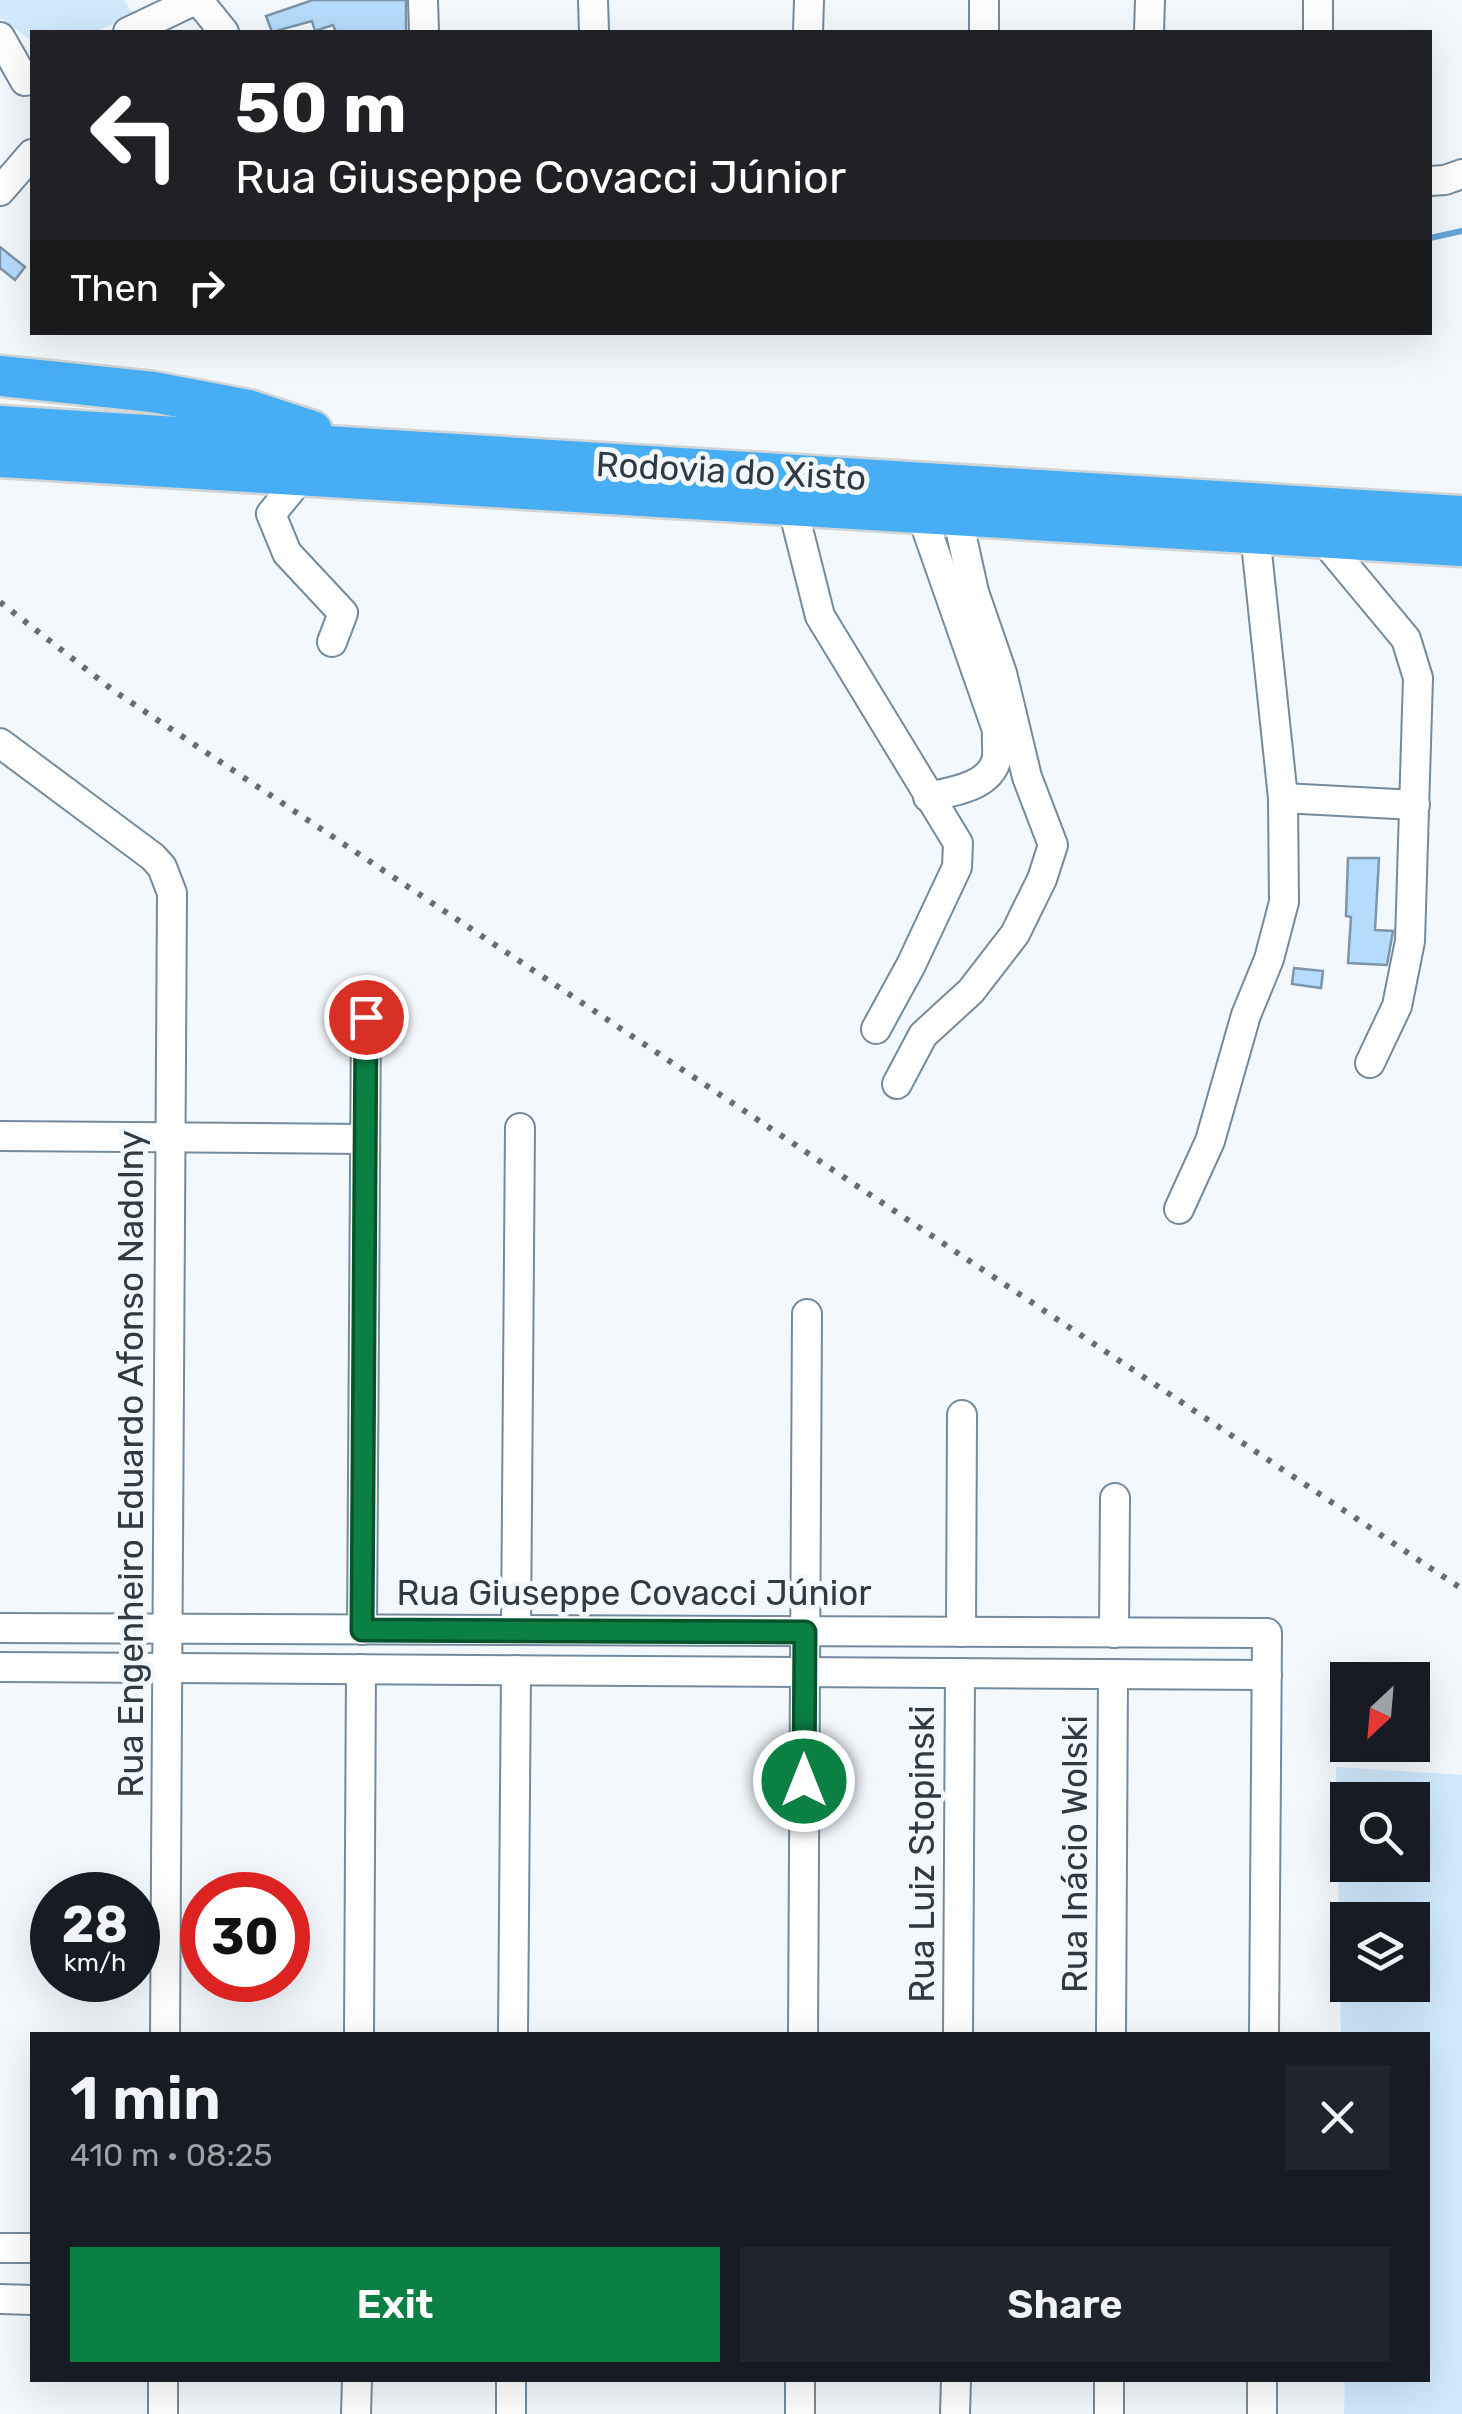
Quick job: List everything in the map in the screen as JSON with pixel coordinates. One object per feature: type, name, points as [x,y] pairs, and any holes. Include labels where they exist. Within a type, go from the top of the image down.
[{"type":"highway","points":[[0,376],[154,392],[248,410],[364,448]]},
{"type":"highway","name":"Rodovia do Xisto","points":[[0,426],[1462,516]]},
{"type":"highway","name":"Rodovia do Xisto","points":[[0,457],[1462,546]]},
{"type":"street","points":[[423,0],[424,30]]},
{"type":"street","points":[[592,0],[594,30]]},
{"type":"street","points":[[808,30],[809,0]]},
{"type":"street","points":[[984,0],[984,30]]},
{"type":"street","points":[[1149,30],[1150,0]]},
{"type":"street","points":[[1318,0],[1318,30]]},
{"type":"street","points":[[137,28],[194,1],[222,30]]},
{"type":"street","points":[[0,30],[30,51]]},
{"type":"street","points":[[0,37],[30,78]]},
{"type":"street","points":[[0,191],[30,156]]},
{"type":"street","points":[[1432,181],[1462,174]]},
{"type":"street","points":[[303,476],[271,514],[286,553],[344,613],[332,642]]},
{"type":"street","points":[[792,505],[820,616],[958,843],[958,868],[876,1029]]},
{"type":"street","points":[[928,796],[966,788],[996,764],[997,730],[939,514]]},
{"type":"street","points":[[897,1084],[923,1035],[971,991],[1015,934],[1053,845],[1027,777],[1002,673],[974,592],[939,514]]},
{"type":"street","points":[[1179,1210],[1210,1141],[1284,902],[1284,798],[1255,534]]},
{"type":"street","points":[[1322,538],[1406,640],[1418,678],[1410,941],[1397,1006],[1370,1063]]},
{"type":"street","name":"Rua Engenheiro Eduardo Afonso Nadolny","points":[[0,743],[153,857],[169,880],[172,893],[165,2032]]},
{"type":"street","points":[[1284,798],[1416,805]]},
{"type":"street","points":[[362,1630],[366,1017]]},
{"type":"street","points":[[516,1630],[520,1128]]},
{"type":"street","points":[[0,1136],[365,1139]]},
{"type":"street","points":[[803,2032],[807,1314]]},
{"type":"street","points":[[960,1632],[962,1416]]},
{"type":"street","points":[[1114,1633],[1115,1498]]},
{"type":"street","name":"Rua Giuseppe Covacci Júnior","points":[[0,1628],[1268,1633],[1267,1675]]},
{"type":"street","points":[[0,1667],[1267,1675],[1264,2032]]},
{"type":"street","points":[[359,2032],[361,1669]]},
{"type":"street","points":[[513,2032],[516,1670]]},
{"type":"street","name":"Rua Luiz Stopinski","points":[[958,2032],[960,1673]]},
{"type":"street","name":"Rua Inácio Wolski","points":[[1111,2032],[1114,1674]]},
{"type":"street","points":[[0,2248],[30,2248]]},
{"type":"street","points":[[0,2300],[30,2300]]},
{"type":"street","points":[[163,2382],[163,2414]]},
{"type":"street","points":[[356,2382],[356,2414]]},
{"type":"street","points":[[510,2414],[511,2382]]},
{"type":"street","points":[[800,2382],[800,2414]]},
{"type":"street","points":[[956,2382],[956,2414]]},
{"type":"street","points":[[1108,2414],[1109,2382]]},
{"type":"street","points":[[1262,2382],[1262,2414]]},
{"type":"shaded area","points":[[0,0],[124,0],[134,15],[99,30],[30,30],[30,40],[0,18]]},
{"type":"shaded area","points":[[1336,1767],[1462,1775],[1462,2414],[1344,2414],[1345,2382],[1430,2382],[1430,2032],[1341,2032],[1340,2002],[1430,2002],[1430,1902],[1339,1902],[1338,1882],[1430,1882],[1430,1782],[1336,1782]]},
{"type":"building","points":[[313,0],[406,0],[406,30],[335,30],[333,25],[315,30],[312,21],[271,30],[266,16]]},
{"type":"building","points":[[0,247],[25,267],[15,280],[0,268]]},
{"type":"building","points":[[1348,858],[1379,858],[1375,930],[1393,931],[1387,965],[1348,963]]},
{"type":"building","points":[[1294,968],[1323,971],[1321,988],[1292,984]]},
{"type":"waterway","points":[[1432,238],[1462,231]]},
{"type":"railway","points":[[0,602],[114,691],[1462,1589]]},
{"type":"route","points":[[366,1017],[362,1630],[805,1632],[804,1781]]}]
